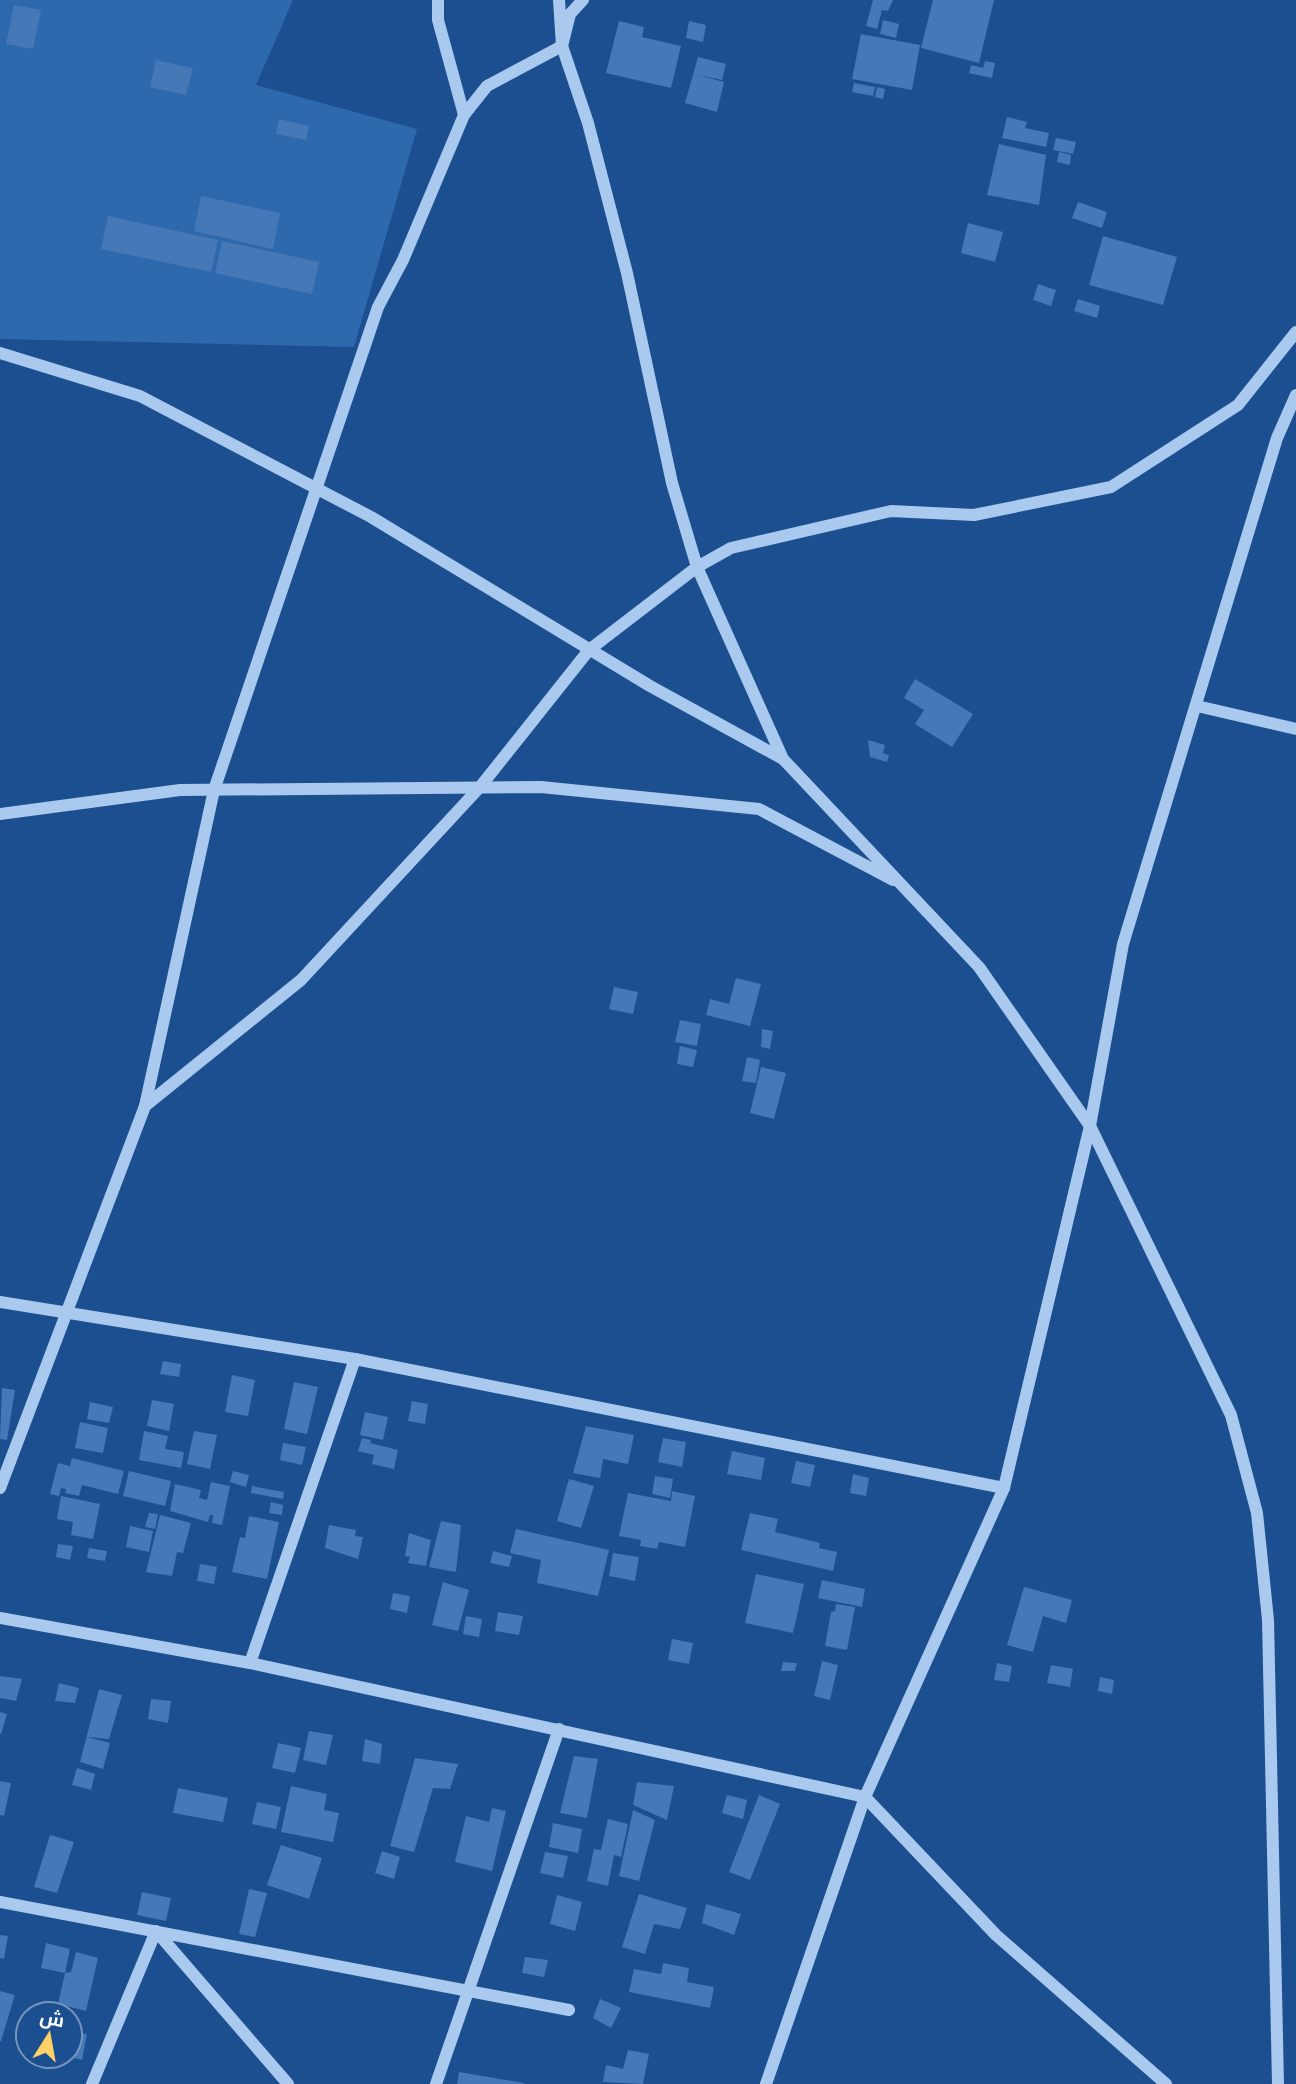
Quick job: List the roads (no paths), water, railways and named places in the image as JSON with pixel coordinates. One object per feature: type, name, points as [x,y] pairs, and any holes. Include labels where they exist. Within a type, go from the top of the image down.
[{"type":"street","points":[[438,0],[438,20],[464,115]]},
{"type":"street","points":[[559,0],[562,46],[588,123],[626,273],[672,482],[697,567],[783,759]]},
{"type":"street","points":[[0,1488],[145,1106],[214,790],[378,307],[403,260],[464,115],[487,86],[562,46],[570,14],[583,0]]},
{"type":"street","points":[[145,1106],[301,980],[480,788],[589,650],[697,567],[731,548],[891,511],[974,515],[1111,487],[1238,405],[1296,332]]},
{"type":"street","points":[[0,353],[140,396],[371,517],[589,650],[783,759],[979,967],[1090,1126],[1231,1415],[1257,1513],[1268,1620],[1278,2084]]},
{"type":"street","points":[[766,2084],[865,1797],[1004,1488],[1090,1126],[1123,944],[1277,438],[1296,395]]},
{"type":"street","points":[[1197,706],[1296,729]]},
{"type":"street","points":[[0,814],[180,790],[541,787],[759,809],[902,885]]},
{"type":"street","points":[[0,1303],[355,1359],[1004,1488]]},
{"type":"street","points":[[250,1663],[355,1359]]},
{"type":"street","points":[[0,1618],[250,1663],[865,1797],[996,1934],[1166,2084]]},
{"type":"street","points":[[436,2084],[559,1729]]},
{"type":"street","points":[[0,1902],[569,2010]]},
{"type":"street","points":[[92,2084],[156,1931]]},
{"type":"street","points":[[156,1931],[288,2084]]}]
